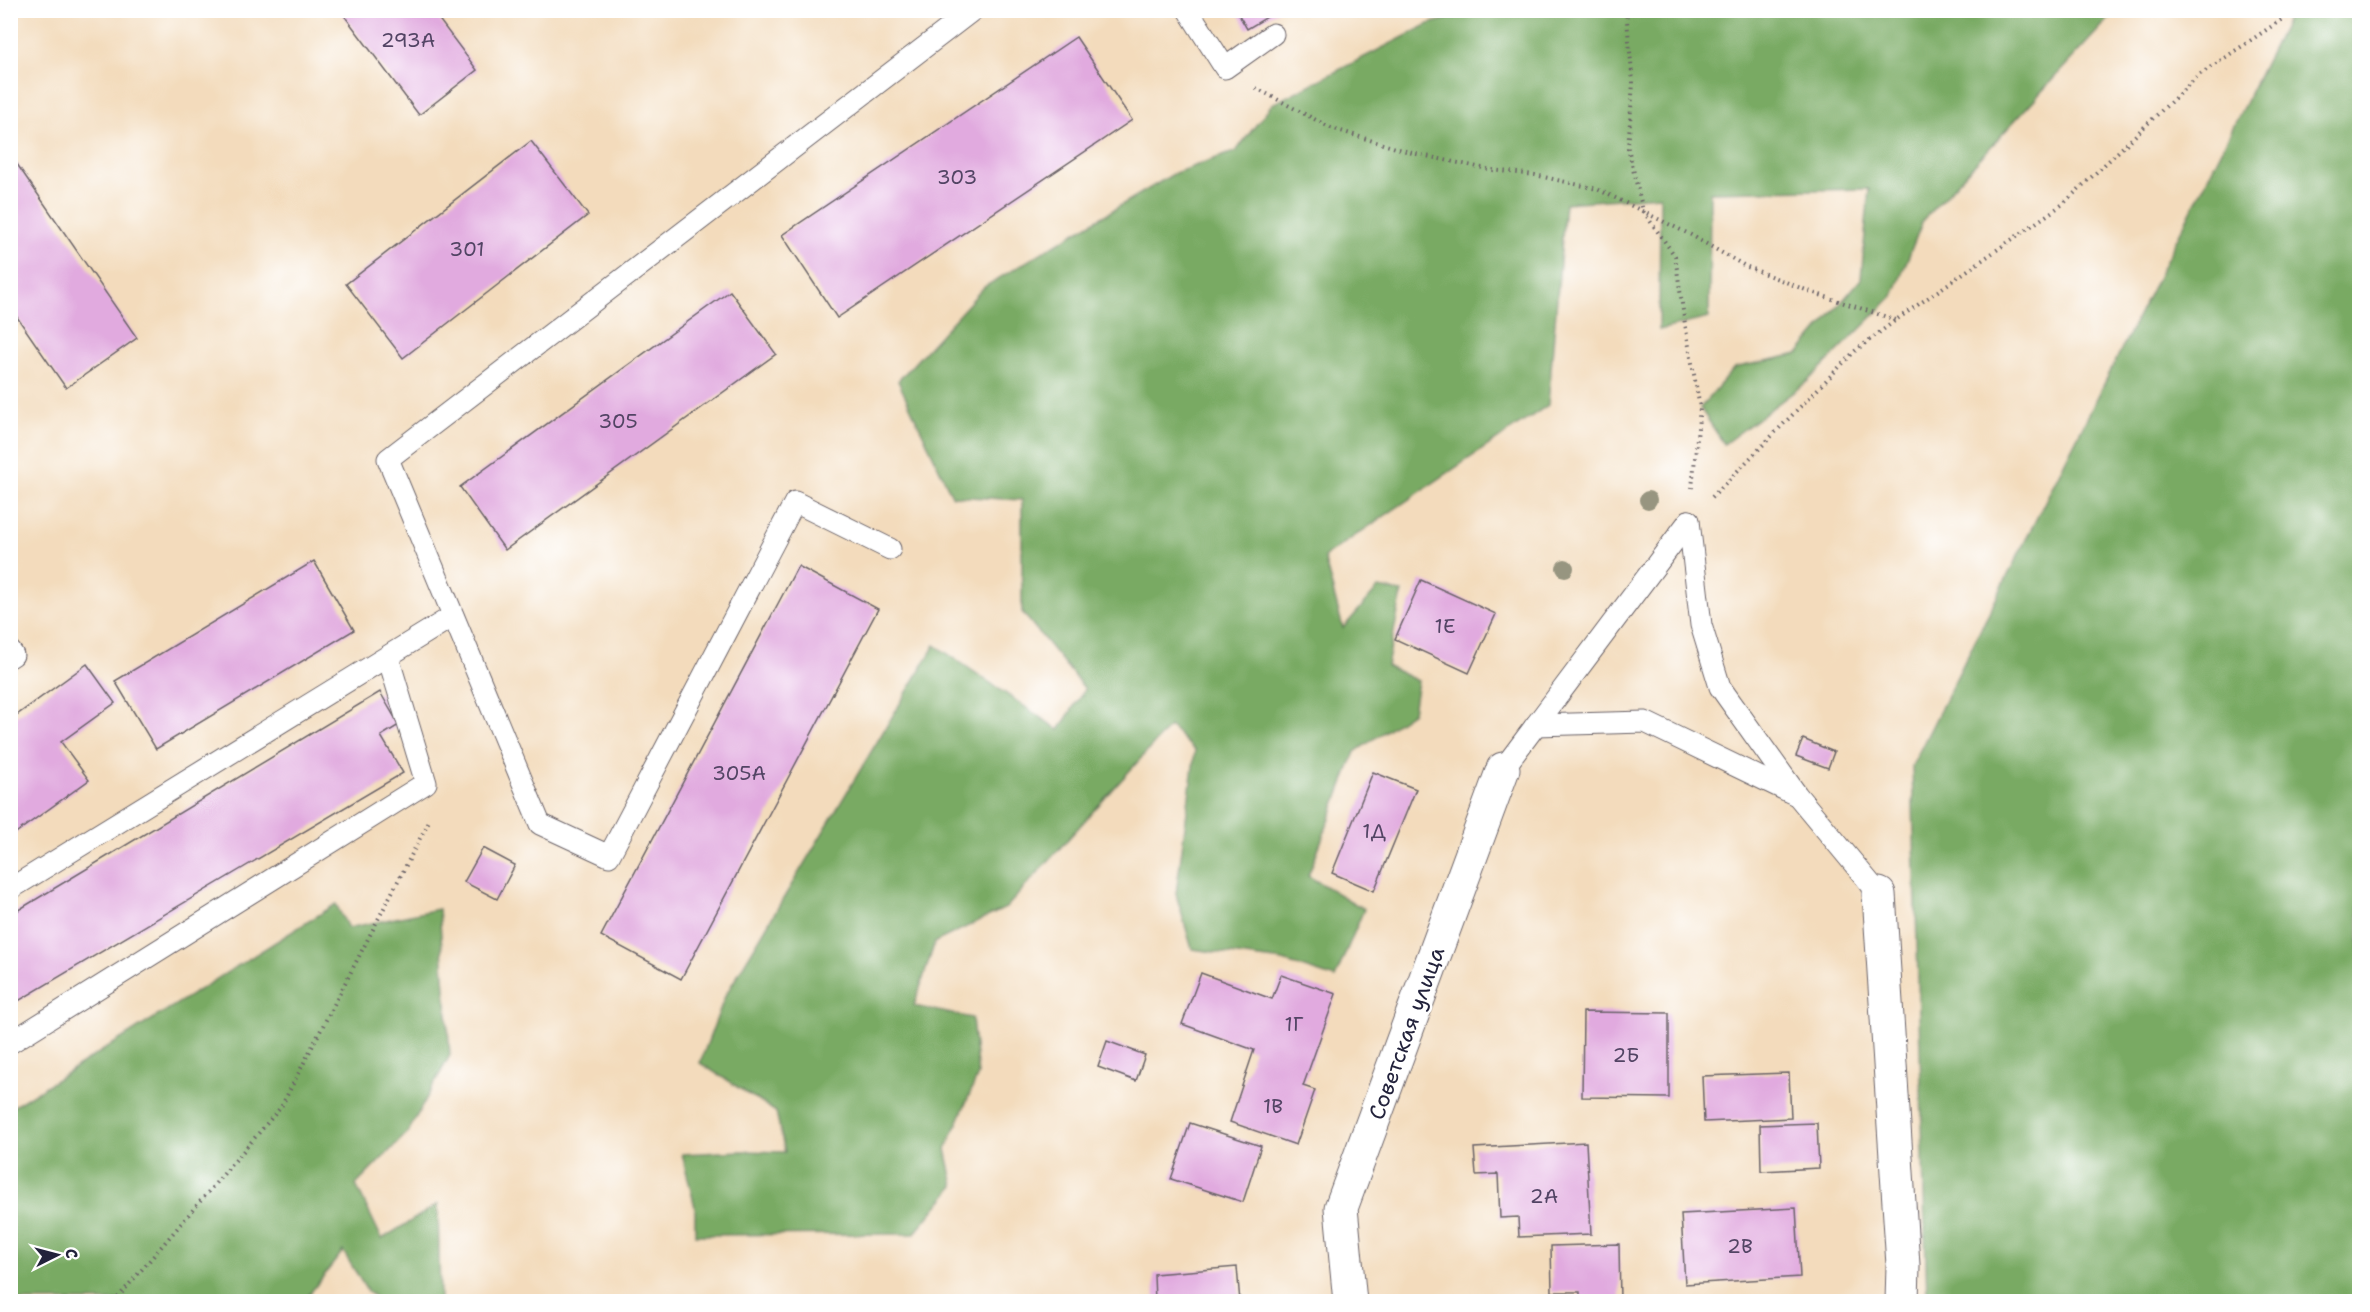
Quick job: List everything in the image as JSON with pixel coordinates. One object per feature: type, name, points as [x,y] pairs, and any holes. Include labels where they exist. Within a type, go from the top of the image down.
[{"type":"street","name":"Советская улица","points":[[1350,1302],[1341,1208],[1503,769]]},
{"type":"street","points":[[1879,894],[1903,1264],[1902,1302]]},
{"type":"lane","points":[[890,549],[795,502],[609,856],[540,824],[388,459],[973,10]]},
{"type":"lane","points":[[1188,10],[1225,68],[1273,34]]},
{"type":"lane","points":[[1503,769],[1689,521]]},
{"type":"lane","points":[[1689,521],[1701,625],[1720,687],[1797,795],[1879,894]]},
{"type":"lane","points":[[10,889],[453,616]]},
{"type":"lane","points":[[10,651],[13,655],[10,657]]},
{"type":"lane","points":[[10,1044],[426,783],[388,657]]},
{"type":"lane","points":[[1536,725],[1645,722],[1797,795]]},
{"type":"path","points":[[1626,10],[1633,83],[1628,148],[1643,211],[1676,256],[1700,408],[1689,521]]},
{"type":"path","points":[[1689,521],[1855,351],[2063,204],[2199,75],[2296,10]]},
{"type":"path","points":[[1225,68],[1254,87],[1331,128],[1412,153],[1492,170],[1535,175],[1597,189],[1691,235],[1745,267],[1896,320]]},
{"type":"path","points":[[114,1302],[281,1107],[432,816],[426,783]]},
{"type":"green space","points":[[1484,10],[2116,11],[1923,220],[1893,296],[1808,381],[1724,444],[1700,408],[1734,368],[1798,354],[1861,279],[1869,189],[1710,192],[1709,318],[1659,330],[1660,196],[1565,203],[1548,405],[1324,557],[1343,628],[1378,588],[1402,592],[1387,666],[1418,681],[1413,712],[1355,752],[1308,876],[1364,909],[1335,978],[1283,961],[1192,949],[1176,894],[1195,751],[1170,726],[1006,908],[935,942],[914,1006],[972,1018],[978,1075],[946,1149],[954,1186],[914,1234],[695,1235],[695,1207],[682,1154],[742,1151],[785,1152],[776,1112],[700,1063],[725,996],[935,645],[1059,730],[1085,689],[1022,612],[1022,500],[952,496],[898,381],[984,287],[1175,173],[1236,151],[1272,104],[1431,23]]},
{"type":"green space","points":[[2292,10],[2359,11],[2359,1301],[1927,1301],[1912,766]]},
{"type":"green space","points":[[336,904],[348,928],[439,909],[450,1055],[408,1132],[356,1185],[382,1239],[438,1204],[440,1301],[380,1301],[367,1291],[343,1251],[304,1301],[11,1301],[11,1108]]},
{"type":"building","points":[[340,10],[432,10],[477,70],[419,115]]},
{"type":"building","points":[[1236,10],[1279,10],[1247,29]]},
{"type":"building","points":[[1076,37],[1132,120],[837,318],[782,235]]},
{"type":"building","points":[[531,141],[588,215],[403,358],[346,284]]},
{"type":"building","points":[[10,154],[137,338],[66,388],[10,307]]},
{"type":"building","points":[[730,291],[776,354],[505,550],[460,487]]},
{"type":"building","points":[[314,561],[354,630],[156,749],[115,681]]},
{"type":"building","points":[[798,566],[878,609],[681,979],[601,936]]},
{"type":"building","points":[[1421,580],[1496,614],[1469,673],[1395,639]]},
{"type":"building","points":[[87,664],[115,703],[61,742],[89,780],[10,837],[10,720]]},
{"type":"building","points":[[380,692],[399,725],[381,736],[403,773],[10,1006],[10,915]]},
{"type":"building","points":[[1803,739],[1834,752],[1828,768],[1796,756]]},
{"type":"building","points":[[1373,772],[1416,789],[1374,891],[1332,873]]},
{"type":"building","points":[[483,848],[515,865],[497,899],[464,882]]},
{"type":"building","points":[[1201,973],[1272,999],[1281,975],[1336,994],[1303,1086],[1315,1090],[1296,1145],[1230,1122],[1254,1050],[1182,1024]]},
{"type":"building","points":[[1583,1012],[1669,1013],[1669,1098],[1582,1097]]},
{"type":"building","points":[[1107,1041],[1145,1055],[1136,1081],[1098,1067]]},
{"type":"building","points":[[1789,1073],[1791,1118],[1704,1122],[1702,1076]]},
{"type":"building","points":[[1190,1123],[1261,1146],[1243,1202],[1171,1179]]},
{"type":"building","points":[[1817,1123],[1819,1168],[1761,1171],[1760,1125]]},
{"type":"building","points":[[1586,1142],[1591,1234],[1519,1237],[1518,1217],[1500,1218],[1498,1174],[1476,1175],[1474,1148]]},
{"type":"building","points":[[1796,1208],[1800,1277],[1685,1284],[1681,1214]]},
{"type":"building","points":[[1619,1244],[1620,1302],[1580,1302],[1580,1292],[1552,1292],[1551,1246]]},
{"type":"building","points":[[1237,1267],[1240,1302],[1155,1302],[1154,1274]]}]
